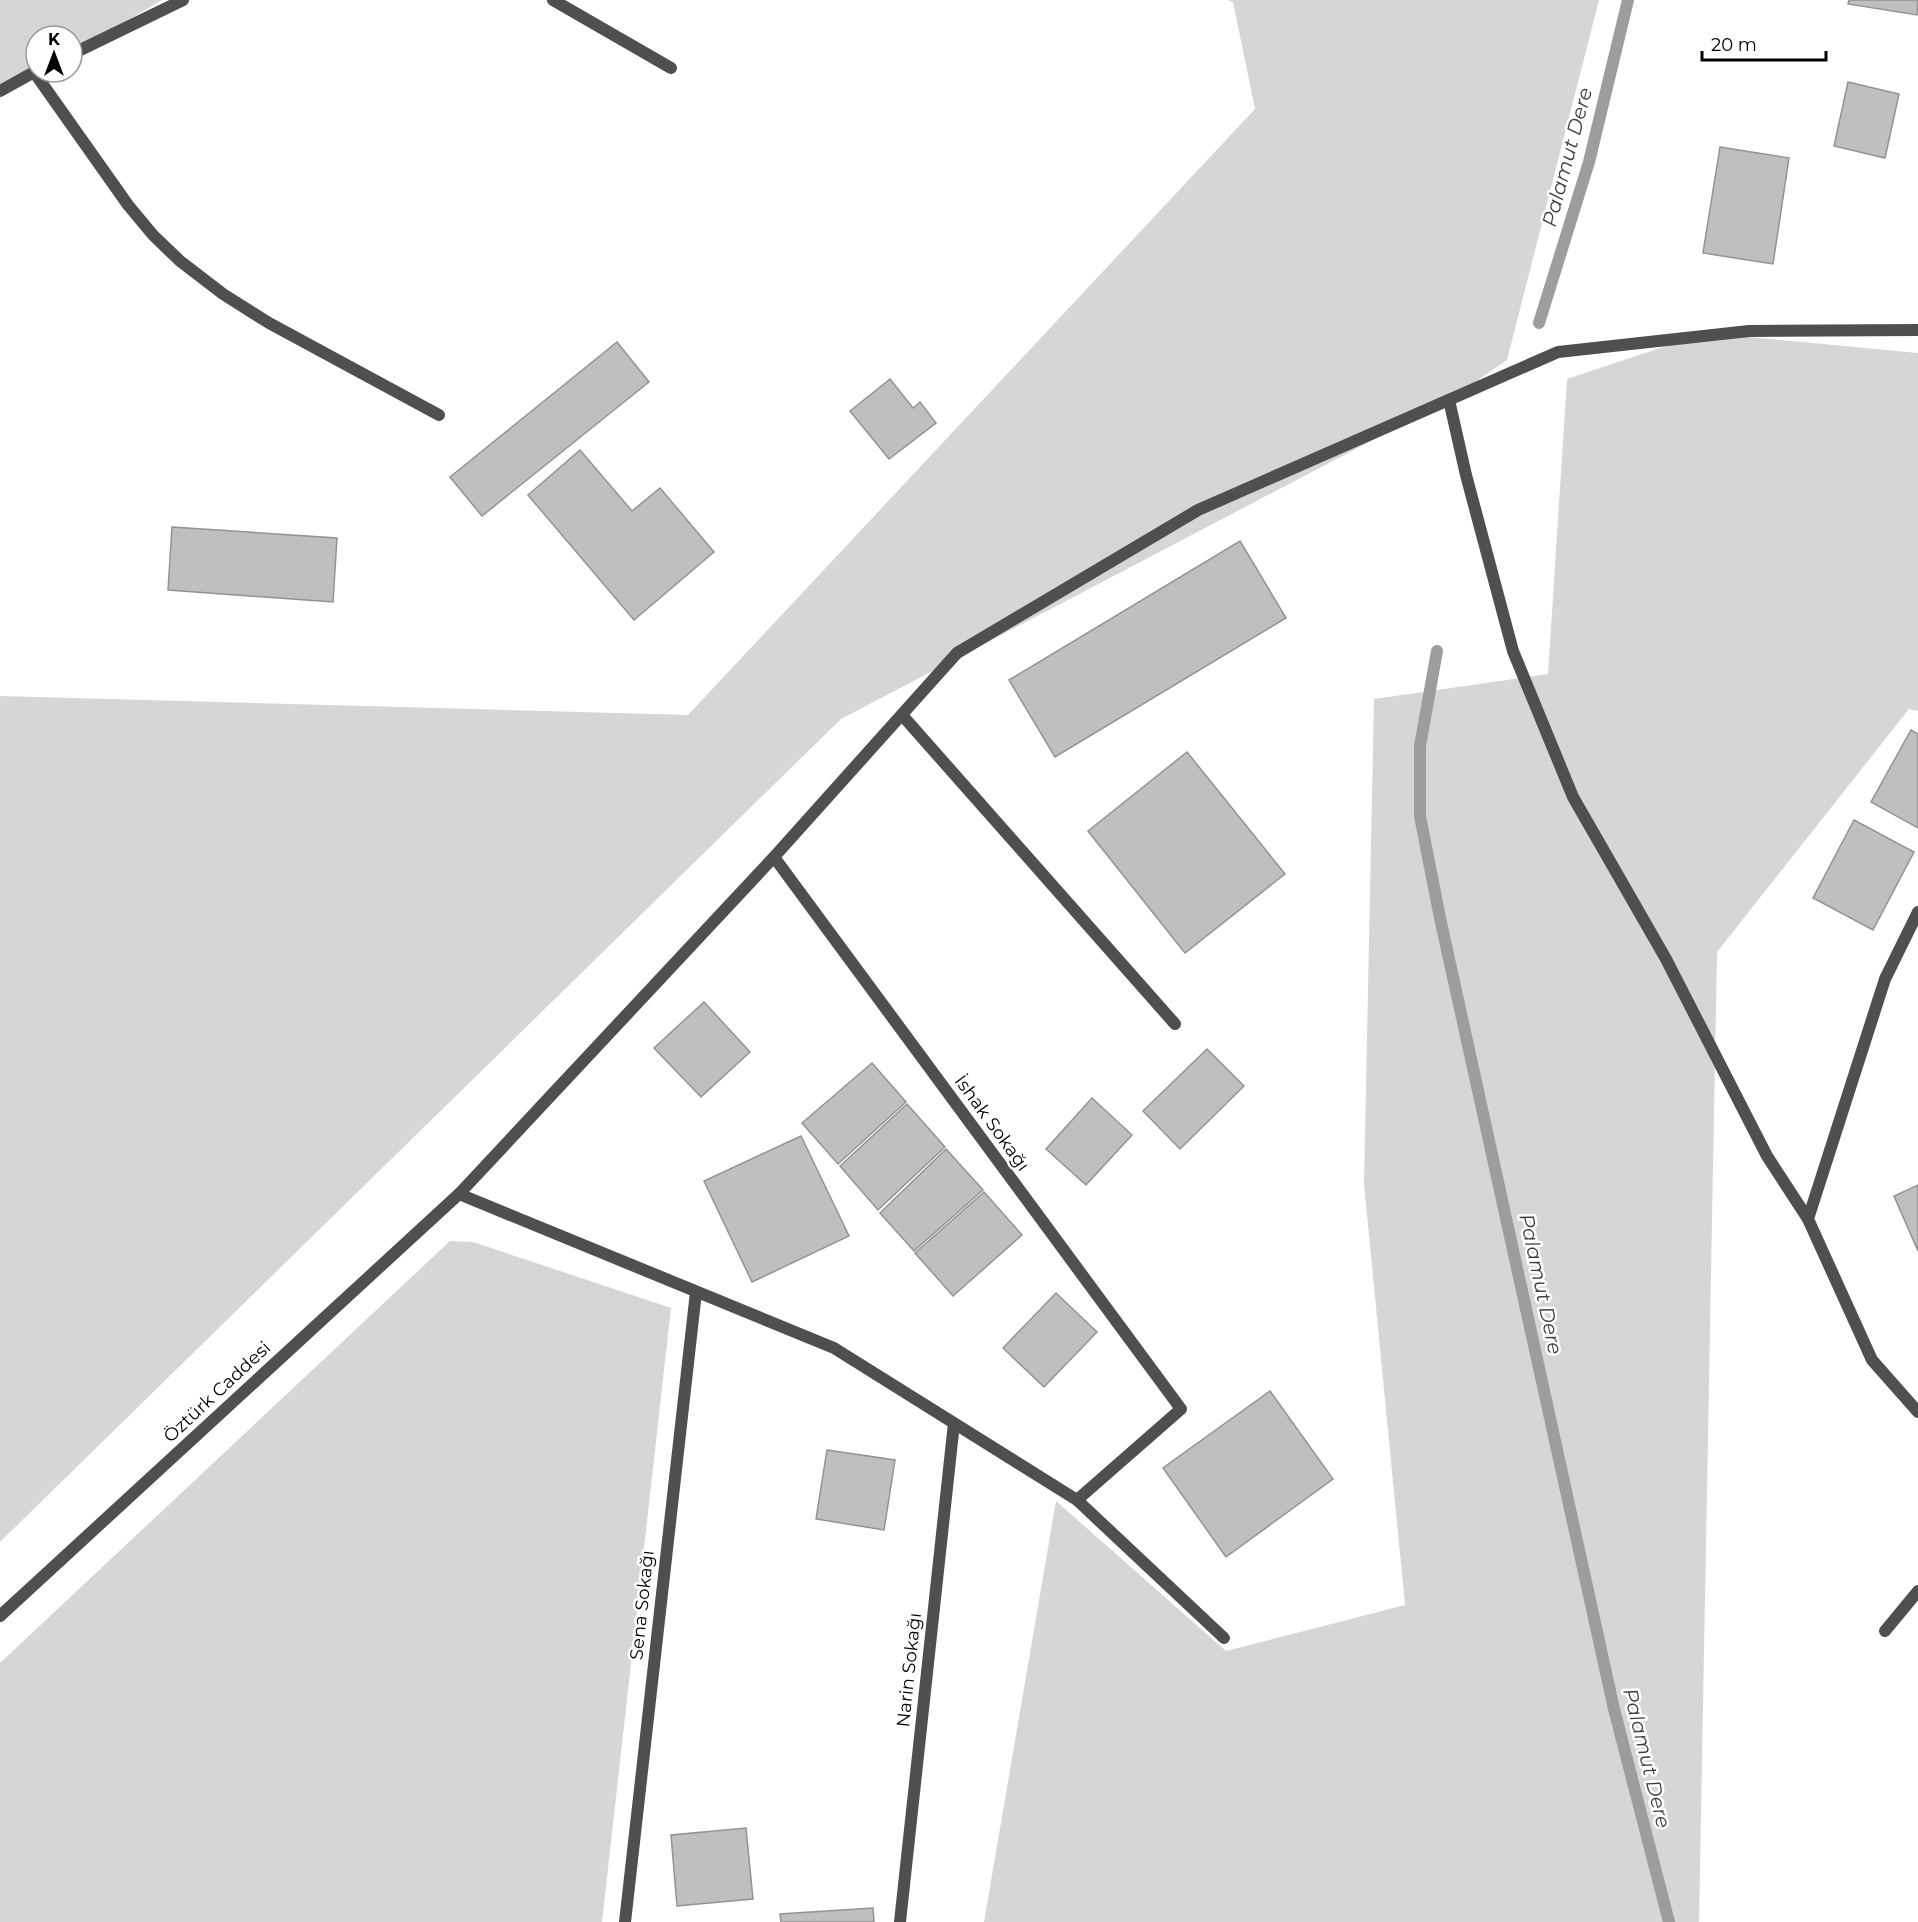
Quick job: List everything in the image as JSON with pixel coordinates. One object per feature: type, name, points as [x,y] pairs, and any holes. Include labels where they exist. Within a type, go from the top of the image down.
[{"type":"street","points":[[84,48],[183,0]]},
{"type":"street","points":[[553,0],[671,68]]},
{"type":"street","points":[[0,91],[24,78]]},
{"type":"street","points":[[43,84],[128,205],[153,235],[180,261],[222,294],[269,323],[439,415]]},
{"type":"street","name":"Öztürk Caddesi","points":[[0,1616],[459,1194],[774,857],[957,653],[1198,510],[1558,352],[1749,331],[1918,330]]},
{"type":"street","points":[[1449,400],[1466,475],[1513,651],[1573,797],[1666,959],[1767,1156],[1808,1220],[1872,1360],[1918,1412]]},
{"type":"street","points":[[902,714],[1175,1024]]},
{"type":"street","name":"İshak Sokağı","points":[[774,857],[1181,1410],[1077,1500]]},
{"type":"street","points":[[1808,1220],[1885,979],[1918,912]]},
{"type":"street","points":[[459,1194],[834,1348],[1077,1500],[1224,1638]]},
{"type":"street","name":"Sena Sokağı","points":[[625,1922],[696,1292]]},
{"type":"street","name":"Narin Sokağı","points":[[900,1922],[954,1423]]},
{"type":"street","points":[[1885,1631],[1918,1591]]},
{"type":"shaded area","points":[[0,0],[162,0],[84,46],[84,24],[24,24],[24,80],[0,96]]},
{"type":"shaded area","points":[[1228,0],[1599,0],[1507,360],[1449,400],[841,719],[0,1542],[0,696],[688,715],[1255,109],[1233,2]]},
{"type":"shaded area","points":[[1705,333],[1918,353],[1918,711],[1909,709],[1717,952],[1699,1922],[984,1922],[1056,1501],[1226,1651],[1405,1605],[1364,1184],[1374,699],[1548,674],[1567,379]]},
{"type":"shaded area","points":[[450,1241],[473,1242],[671,1308],[602,1922],[0,1922],[0,1663]]},
{"type":"building","points":[[1849,0],[1918,0],[1917,15],[1848,4]]},
{"type":"building","points":[[1848,82],[1899,94],[1885,158],[1834,146]]},
{"type":"building","points":[[1720,147],[1789,158],[1773,264],[1703,253]]},
{"type":"building","points":[[617,342],[649,382],[482,516],[450,477]]},
{"type":"building","points":[[890,379],[913,408],[920,402],[936,423],[889,459],[850,411]]},
{"type":"building","points":[[580,450],[632,511],[660,488],[714,552],[634,620],[528,495]]},
{"type":"building","points":[[172,527],[337,538],[333,602],[168,590]]},
{"type":"building","points":[[1240,541],[1286,618],[1055,757],[1009,680]]},
{"type":"building","points":[[1911,730],[1918,734],[1918,828],[1871,802]]},
{"type":"building","points":[[1187,752],[1285,874],[1185,953],[1088,831]]},
{"type":"building","points":[[1854,820],[1914,852],[1873,930],[1813,898]]},
{"type":"building","points":[[704,1002],[750,1052],[701,1097],[654,1048]]},
{"type":"building","points":[[1207,1049],[1244,1086],[1180,1149],[1143,1111]]},
{"type":"building","points":[[872,1063],[906,1102],[838,1164],[802,1123]]},
{"type":"building","points":[[1092,1098],[1132,1135],[1086,1185],[1046,1149]]},
{"type":"building","points":[[907,1104],[945,1147],[878,1210],[840,1166]]},
{"type":"building","points":[[801,1136],[849,1236],[752,1282],[704,1181]]},
{"type":"building","points":[[946,1149],[983,1190],[914,1251],[880,1213]]},
{"type":"building","points":[[1918,1185],[1918,1251],[1894,1196]]},
{"type":"building","points":[[984,1192],[1022,1235],[953,1296],[915,1253]]},
{"type":"building","points":[[1056,1293],[1097,1332],[1044,1387],[1003,1348]]},
{"type":"building","points":[[1270,1391],[1333,1479],[1226,1557],[1163,1468]]},
{"type":"building","points":[[827,1450],[895,1460],[884,1530],[816,1519]]},
{"type":"building","points":[[746,1828],[753,1899],[677,1906],[671,1835]]},
{"type":"building","points":[[873,1908],[874,1922],[781,1922],[780,1914]]},
{"type":"waterway","name":"Palamut Dere","points":[[1539,323],[1589,162],[1628,0]]},
{"type":"waterway","name":"Palamut Dere","points":[[1437,651],[1420,746],[1420,816],[1440,918],[1614,1709],[1669,1922]]}]
